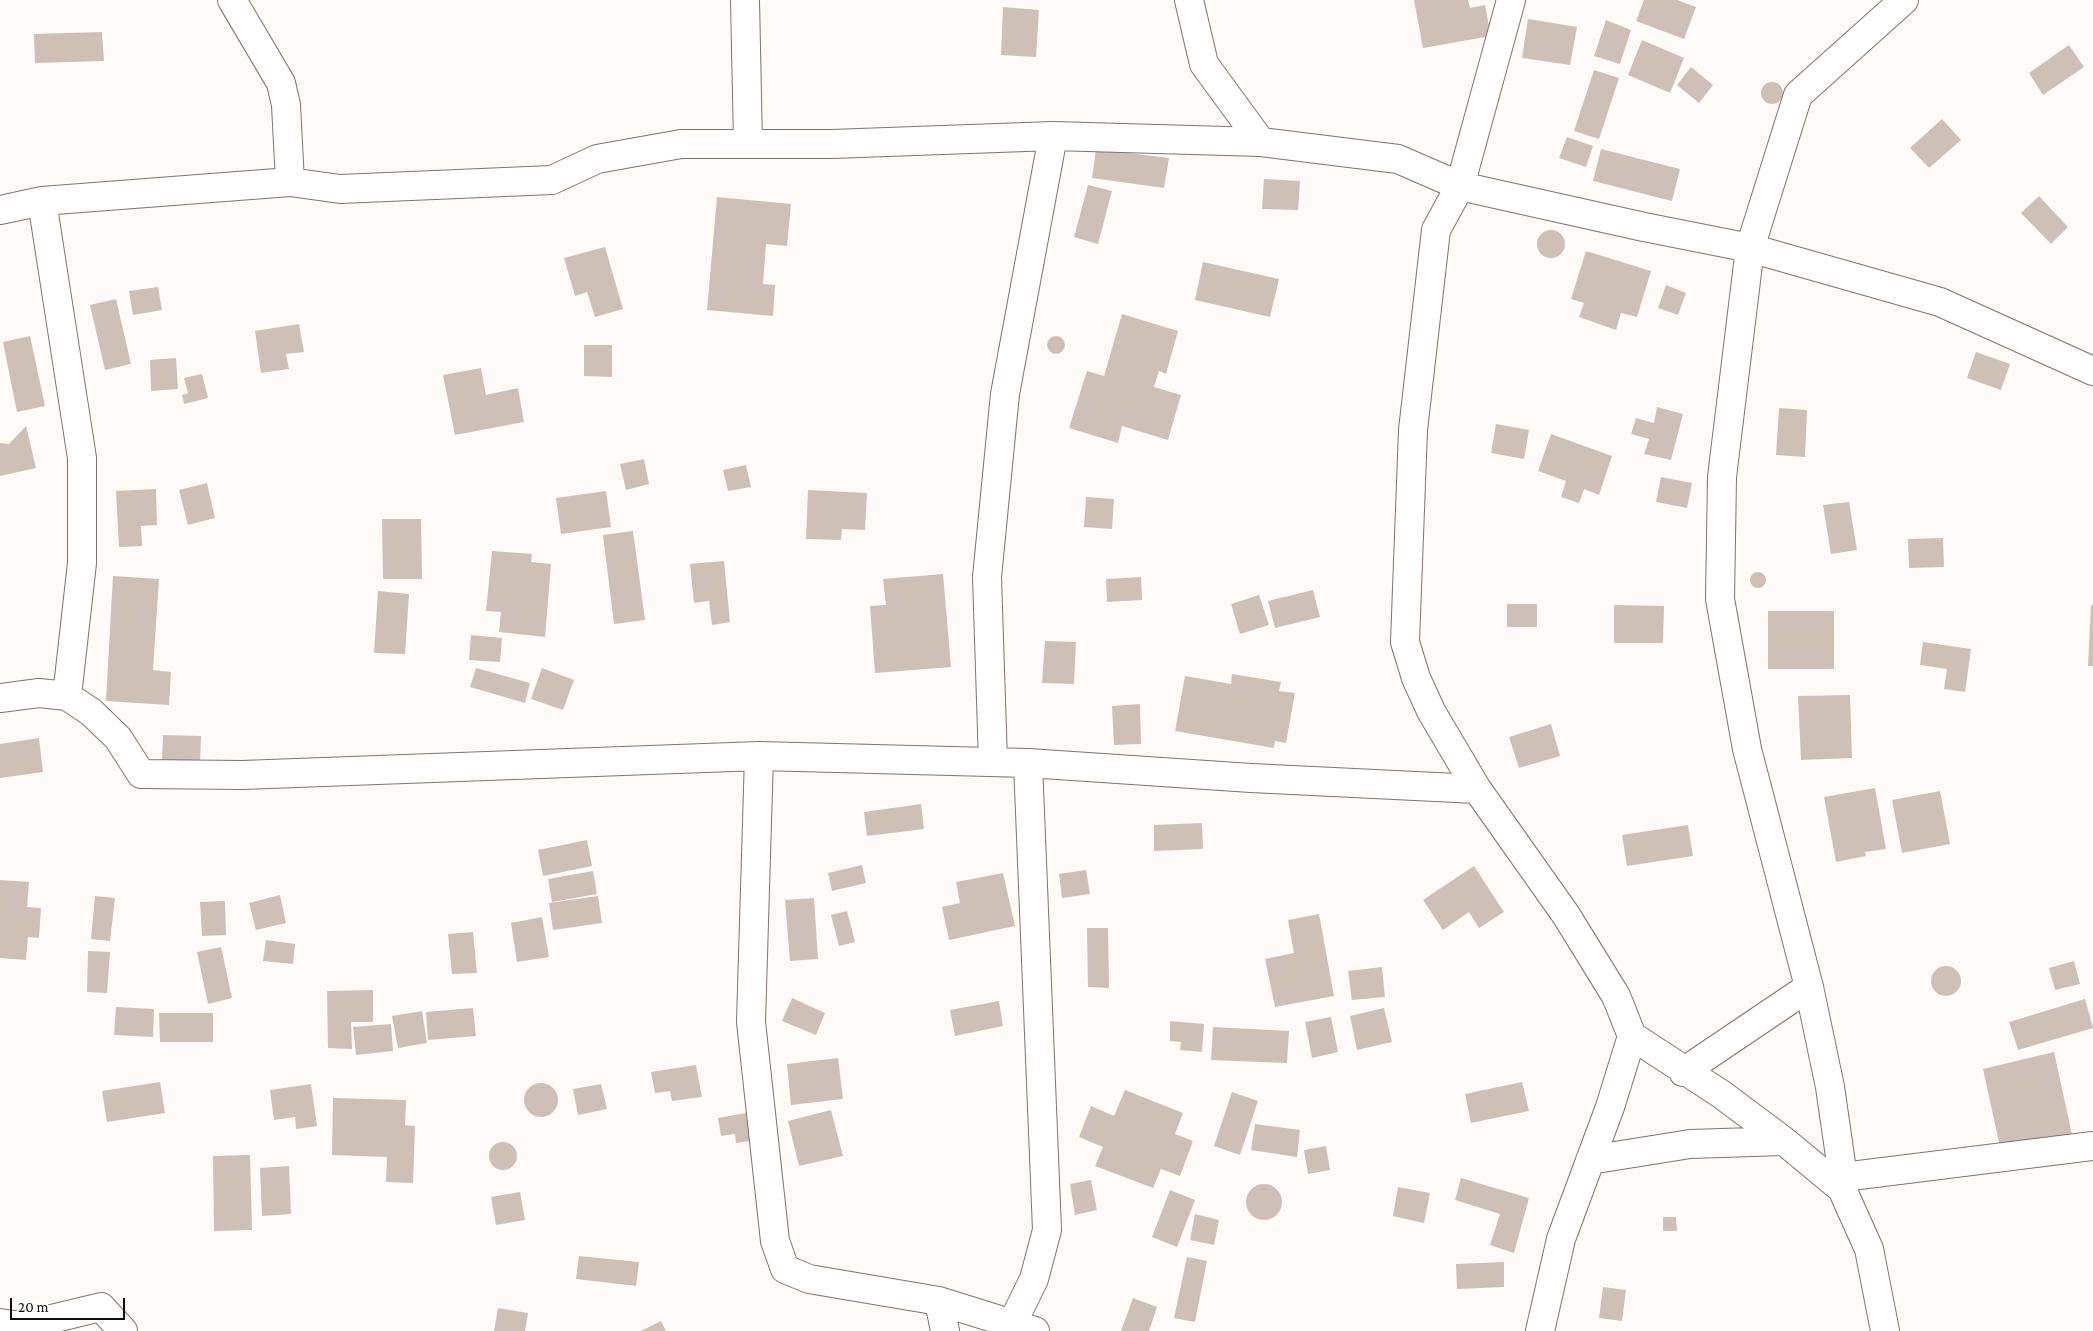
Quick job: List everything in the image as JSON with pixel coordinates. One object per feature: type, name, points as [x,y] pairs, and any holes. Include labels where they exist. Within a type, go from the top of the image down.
[{"type":"street","points":[[232,0],[280,83],[286,105],[290,182]]},
{"type":"street","points":[[745,0],[748,143]]},
{"type":"street","points":[[1189,0],[1204,64],[1261,142]]},
{"type":"street","points":[[1511,0],[1460,186],[1436,230],[1413,430],[1405,642],[1416,678],[1431,711],[1477,789],[1566,915],[1616,996],[1632,1036],[1684,1072],[1721,1094],[1843,1183],[2093,1146]]},
{"type":"street","points":[[1885,1331],[1869,1249],[1843,1183],[1830,1087],[1809,987],[1747,749],[1720,599],[1722,477],[1750,248],[1798,96],[1904,0]]},
{"type":"street","points":[[993,762],[988,577],[1005,394],[1053,136]]},
{"type":"street","points":[[0,210],[42,201],[290,182],[340,189],[552,180],[597,159],[681,144],[832,144],[1053,136],[1261,142],[1398,159],[1460,186],[1644,227],[1750,248],[1940,302],[2093,371]]},
{"type":"street","points":[[42,201],[82,458],[82,563],[67,696]]},
{"type":"street","points":[[0,698],[39,693],[67,696],[91,712],[118,738],[141,774],[242,775],[760,756],[1028,763],[1251,778],[1477,789]]},
{"type":"street","points":[[760,756],[750,1022],[776,1241],[785,1269],[809,1278],[939,1301],[1023,1327],[1047,1230],[1028,763]]},
{"type":"street","points":[[1684,1072],[1809,987]]},
{"type":"street","points":[[1540,1331],[1561,1239],[1610,1108],[1632,1036]]},
{"type":"street","points":[[1590,1160],[1690,1144],[1784,1141]]},
{"type":"street","points":[[939,1301],[945,1331]]},
{"type":"street","points":[[0,1322],[22,1326],[102,1307],[123,1331]]},
{"type":"building","points":[[1414,0],[1468,0],[1470,8],[1485,5],[1491,36],[1423,48]]},
{"type":"building","points":[[1644,0],[1677,0],[1696,7],[1684,39],[1636,21]]},
{"type":"building","points":[[1003,7],[1039,10],[1036,57],[1001,55]]},
{"type":"building","points":[[1528,19],[1577,27],[1570,65],[1522,58]]},
{"type":"building","points":[[1606,20],[1631,30],[1620,64],[1594,56]]},
{"type":"building","points":[[102,32],[104,61],[35,63],[34,34]]},
{"type":"building","points":[[1642,40],[1684,58],[1670,93],[1628,75]]},
{"type":"building","points":[[2069,45],[2084,67],[2043,95],[2029,73]]},
{"type":"building","points":[[1691,67],[1713,85],[1699,103],[1677,85]]},
{"type":"building","points":[[1594,70],[1619,78],[1599,139],[1574,131]]},
{"type":"building","points":[[1772,82],[1780,85],[1783,93],[1780,101],[1772,104],[1764,101],[1761,93],[1764,85]]},
{"type":"building","points":[[1942,119],[1961,140],[1929,168],[1910,148]]},
{"type":"building","points":[[1567,137],[1593,146],[1586,167],[1559,158]]},
{"type":"building","points":[[1096,149],[1169,158],[1164,188],[1092,178]]},
{"type":"building","points":[[1601,149],[1680,169],[1672,201],[1593,181]]},
{"type":"building","points":[[1264,179],[1300,181],[1298,210],[1262,209]]},
{"type":"building","points":[[1088,185],[1112,191],[1098,244],[1074,237]]},
{"type":"building","points":[[2039,196],[2068,227],[2051,244],[2021,213]]},
{"type":"building","points":[[717,197],[791,204],[787,246],[766,244],[763,284],[775,285],[773,316],[707,310]]},
{"type":"building","points":[[1551,230],[1561,234],[1565,244],[1561,254],[1551,258],[1541,254],[1537,244],[1541,234]]},
{"type":"building","points":[[605,247],[623,309],[595,317],[587,292],[575,296],[564,258]]},
{"type":"building","points":[[1586,251],[1651,271],[1637,317],[1621,313],[1616,330],[1579,317],[1584,303],[1571,299]]},
{"type":"building","points":[[1203,262],[1279,279],[1270,317],[1195,300]]},
{"type":"building","points":[[1666,285],[1686,293],[1678,315],[1658,308]]},
{"type":"building","points":[[158,287],[162,310],[133,315],[129,291]]},
{"type":"building","points":[[116,299],[131,364],[105,370],[90,305]]},
{"type":"building","points":[[1122,314],[1178,331],[1166,374],[1159,371],[1154,387],[1181,395],[1168,440],[1122,426],[1118,443],[1069,428],[1087,371],[1104,376]]},
{"type":"building","points":[[299,324],[304,352],[286,354],[289,369],[261,373],[255,331]]},
{"type":"building","points":[[30,336],[45,406],[17,412],[3,342]]},
{"type":"building","points":[[1056,336],[1062,339],[1065,345],[1062,351],[1056,354],[1050,351],[1047,345],[1050,339]]},
{"type":"building","points":[[584,345],[612,345],[612,377],[584,376]]},
{"type":"building","points":[[1976,352],[2010,364],[2001,390],[1967,378]]},
{"type":"building","points":[[176,358],[178,389],[151,391],[150,360]]},
{"type":"building","points":[[481,368],[486,395],[518,388],[524,422],[455,435],[443,375]]},
{"type":"building","points":[[202,374],[208,398],[184,404],[182,395],[188,393],[184,378]]},
{"type":"building","points":[[1657,407],[1683,414],[1671,460],[1644,454],[1649,439],[1631,434],[1636,418],[1654,423]]},
{"type":"building","points":[[1779,408],[1807,410],[1805,457],[1776,455]]},
{"type":"building","points":[[1496,424],[1529,430],[1524,459],[1491,453]]},
{"type":"building","points":[[26,426],[36,468],[0,476],[0,443],[9,444]]},
{"type":"building","points":[[1551,434],[1612,456],[1599,495],[1584,489],[1579,503],[1561,497],[1566,481],[1538,471]]},
{"type":"building","points":[[644,459],[649,484],[626,490],[620,464]]},
{"type":"building","points":[[746,465],[751,487],[728,491],[723,470]]},
{"type":"building","points":[[1661,477],[1692,483],[1687,508],[1656,502]]},
{"type":"building","points":[[207,483],[215,518],[188,525],[179,490]]},
{"type":"building","points":[[156,489],[157,525],[141,526],[142,546],[119,547],[116,491]]},
{"type":"building","points":[[808,490],[867,493],[865,530],[842,529],[841,540],[806,539]]},
{"type":"building","points":[[606,491],[611,527],[561,534],[556,498]]},
{"type":"building","points":[[1086,497],[1114,499],[1112,529],[1084,527]]},
{"type":"building","points":[[1849,502],[1857,550],[1831,554],[1823,505]]},
{"type":"building","points":[[382,519],[421,519],[422,579],[383,579]]},
{"type":"building","points":[[633,531],[645,620],[614,624],[603,535]]},
{"type":"building","points":[[1943,538],[1944,567],[1909,568],[1908,539]]},
{"type":"building","points":[[492,551],[532,554],[531,562],[551,564],[545,637],[499,632],[501,612],[486,611]]},
{"type":"building","points":[[724,561],[730,622],[712,625],[709,601],[694,603],[690,564]]},
{"type":"building","points":[[1755,572],[1761,572],[1766,577],[1764,586],[1755,588],[1750,583],[1750,577]]},
{"type":"building","points":[[943,574],[951,667],[875,673],[870,606],[886,605],[883,579]]},
{"type":"building","points":[[113,576],[159,579],[153,670],[171,672],[169,705],[106,701]]},
{"type":"building","points":[[1141,577],[1142,600],[1107,602],[1106,579]]},
{"type":"building","points":[[1313,590],[1320,617],[1275,628],[1268,601]]},
{"type":"building","points":[[378,591],[409,594],[405,654],[374,653]]},
{"type":"building","points":[[1259,595],[1269,625],[1240,634],[1231,604]]},
{"type":"building","points":[[1507,604],[1537,604],[1537,627],[1507,627]]},
{"type":"building","points":[[1614,605],[1664,606],[1663,643],[1614,643]]},
{"type":"building","points":[[2091,605],[2093,605],[2093,666],[2088,666]]},
{"type":"building","points":[[1768,611],[1834,611],[1834,669],[1768,669]]},
{"type":"building","points":[[471,635],[502,638],[500,662],[469,660]]},
{"type":"building","points":[[1045,641],[1076,642],[1074,684],[1042,683]]},
{"type":"building","points":[[1923,642],[1971,649],[1965,692],[1944,689],[1947,669],[1920,665]]},
{"type":"building","points":[[476,668],[530,683],[525,703],[470,687]]},
{"type":"building","points":[[542,668],[574,680],[563,710],[531,699]]},
{"type":"building","points":[[1232,674],[1281,682],[1279,691],[1295,693],[1286,743],[1275,741],[1274,748],[1175,731],[1185,676],[1231,684]]},
{"type":"building","points":[[1850,695],[1852,758],[1801,760],[1798,696]]},
{"type":"building","points":[[1140,704],[1141,744],[1114,745],[1112,706]]},
{"type":"building","points":[[1551,724],[1560,756],[1519,768],[1509,737]]},
{"type":"building","points":[[163,735],[201,736],[200,762],[162,761]]},
{"type":"building","points":[[39,738],[43,772],[0,778],[0,744]]},
{"type":"building","points":[[1875,788],[1886,849],[1865,852],[1866,856],[1836,862],[1824,797]]},
{"type":"building","points":[[1940,791],[1950,844],[1902,853],[1892,800]]},
{"type":"building","points":[[921,804],[924,829],[867,836],[864,812]]},
{"type":"building","points":[[1202,823],[1203,849],[1154,851],[1154,825]]},
{"type":"building","points":[[1688,825],[1693,856],[1627,866],[1622,835]]},
{"type":"building","points":[[587,840],[592,866],[543,876],[538,850]]},
{"type":"building","points":[[862,865],[866,883],[832,891],[828,873]]},
{"type":"building","points":[[1474,866],[1504,912],[1479,928],[1469,912],[1443,930],[1423,900]]},
{"type":"building","points":[[1086,870],[1090,894],[1062,898],[1059,874]]},
{"type":"building","points":[[593,871],[597,894],[552,902],[548,879]]},
{"type":"building","points":[[1003,873],[1015,926],[949,940],[942,907],[960,903],[956,882]]},
{"type":"building","points":[[0,880],[29,882],[27,907],[41,908],[39,938],[28,937],[26,960],[0,958]]},
{"type":"building","points":[[280,895],[286,923],[256,930],[249,903]]},
{"type":"building","points":[[95,896],[115,898],[110,941],[91,939]]},
{"type":"building","points":[[598,896],[602,923],[553,930],[549,903]]},
{"type":"building","points":[[814,898],[818,959],[790,961],[785,900]]},
{"type":"building","points":[[225,901],[226,935],[202,936],[200,902]]},
{"type":"building","points":[[847,911],[855,942],[839,946],[831,915]]},
{"type":"building","points":[[1319,914],[1334,996],[1275,1007],[1265,959],[1294,953],[1288,920]]},
{"type":"building","points":[[542,917],[549,957],[517,962],[511,923]]},
{"type":"building","points":[[1087,928],[1108,928],[1109,988],[1088,987]]},
{"type":"building","points":[[473,932],[477,973],[452,974],[448,934]]},
{"type":"building","points":[[266,940],[295,944],[293,964],[263,961]]},
{"type":"building","points":[[221,947],[232,998],[208,1004],[197,952]]},
{"type":"building","points":[[88,951],[110,952],[107,993],[87,992]]},
{"type":"building","points":[[2074,961],[2080,984],[2055,990],[2049,968]]},
{"type":"building","points":[[1946,966],[1952,967],[1960,975],[1960,987],[1952,995],[1946,996],[1940,995],[1932,987],[1931,981],[1932,975],[1940,967]]},
{"type":"building","points":[[1382,967],[1385,997],[1352,1000],[1348,971]]},
{"type":"building","points":[[373,990],[373,1022],[351,1022],[352,1049],[328,1048],[327,991]]},
{"type":"building","points":[[792,998],[825,1013],[816,1035],[782,1021]]},
{"type":"building","points":[[2085,999],[2093,1028],[2018,1050],[2009,1022]]},
{"type":"building","points":[[999,1001],[1003,1026],[955,1036],[950,1010]]},
{"type":"building","points":[[116,1007],[154,1009],[153,1037],[114,1035]]},
{"type":"building","points":[[473,1008],[476,1036],[428,1040],[426,1012]]},
{"type":"building","points":[[1384,1008],[1392,1042],[1357,1050],[1350,1016]]},
{"type":"building","points":[[422,1011],[427,1043],[398,1048],[392,1016]]},
{"type":"building","points":[[159,1013],[213,1013],[213,1042],[160,1042]]},
{"type":"building","points":[[1331,1017],[1338,1052],[1312,1058],[1305,1022]]},
{"type":"building","points":[[1170,1021],[1204,1024],[1202,1052],[1180,1050],[1181,1042],[1170,1041]]},
{"type":"building","points":[[391,1024],[393,1051],[356,1055],[353,1027]]},
{"type":"building","points":[[1213,1027],[1289,1031],[1287,1063],[1211,1060]]},
{"type":"building","points":[[2054,1052],[2073,1139],[2002,1156],[1983,1069]]},
{"type":"building","points":[[838,1058],[843,1099],[791,1105],[787,1064]]},
{"type":"building","points":[[696,1065],[702,1097],[672,1101],[670,1091],[655,1093],[651,1072]]},
{"type":"building","points":[[160,1082],[165,1113],[107,1122],[102,1091]]},
{"type":"building","points":[[1522,1082],[1529,1111],[1471,1123],[1465,1094]]},
{"type":"building","points":[[541,1083],[548,1084],[553,1088],[557,1093],[557,1107],[553,1112],[548,1116],[541,1117],[534,1116],[529,1112],[525,1107],[524,1100],[525,1093],[529,1088],[534,1084]]},
{"type":"building","points":[[311,1084],[317,1126],[296,1129],[295,1117],[274,1120],[270,1090]]},
{"type":"building","points":[[601,1084],[607,1109],[578,1115],[573,1089]]},
{"type":"building","points":[[1125,1090],[1183,1113],[1175,1134],[1193,1141],[1180,1176],[1161,1169],[1153,1188],[1095,1166],[1103,1147],[1079,1137],[1091,1106],[1114,1116]]},
{"type":"building","points":[[1232,1092],[1258,1101],[1240,1155],[1214,1146]]},
{"type":"building","points":[[333,1098],[406,1100],[405,1125],[415,1126],[413,1183],[386,1182],[387,1157],[332,1155]]},
{"type":"building","points":[[831,1110],[843,1156],[799,1166],[788,1121]]},
{"type":"building","points":[[746,1113],[750,1141],[736,1143],[735,1134],[721,1136],[718,1118]]},
{"type":"building","points":[[1255,1124],[1300,1130],[1297,1157],[1251,1150]]},
{"type":"building","points":[[503,1142],[513,1146],[517,1156],[513,1166],[503,1170],[493,1166],[489,1156],[493,1146]]},
{"type":"building","points":[[1326,1146],[1330,1170],[1308,1174],[1304,1150]]},
{"type":"building","points":[[250,1155],[252,1230],[214,1231],[213,1156]]},
{"type":"building","points":[[289,1166],[291,1214],[262,1216],[260,1168]]},
{"type":"building","points":[[1461,1178],[1529,1198],[1514,1253],[1490,1245],[1500,1214],[1455,1200]]},
{"type":"building","points":[[1091,1180],[1097,1210],[1075,1215],[1070,1184]]},
{"type":"building","points":[[1264,1184],[1271,1185],[1277,1189],[1281,1195],[1281,1209],[1277,1215],[1271,1219],[1264,1220],[1257,1219],[1251,1215],[1247,1209],[1246,1202],[1247,1195],[1251,1189],[1257,1185]]},
{"type":"building","points":[[1398,1187],[1430,1193],[1424,1223],[1393,1216]]},
{"type":"building","points":[[1170,1190],[1195,1200],[1177,1247],[1152,1237]]},
{"type":"building","points":[[520,1192],[525,1220],[496,1225],[491,1197]]},
{"type":"building","points":[[1195,1214],[1219,1220],[1214,1245],[1190,1240]]},
{"type":"building","points":[[1663,1217],[1676,1217],[1677,1231],[1663,1231]]},
{"type":"building","points":[[579,1256],[639,1262],[636,1286],[576,1279]]},
{"type":"building","points":[[1187,1257],[1207,1261],[1195,1322],[1174,1318]]},
{"type":"building","points":[[1504,1262],[1504,1287],[1457,1289],[1456,1264]]},
{"type":"building","points":[[1603,1287],[1626,1290],[1622,1321],[1599,1318]]},
{"type":"building","points":[[1133,1298],[1157,1307],[1149,1331],[1121,1331]]},
{"type":"building","points":[[498,1308],[528,1313],[525,1331],[494,1331]]},
{"type":"building","points":[[661,1321],[666,1331],[641,1331]]}]
